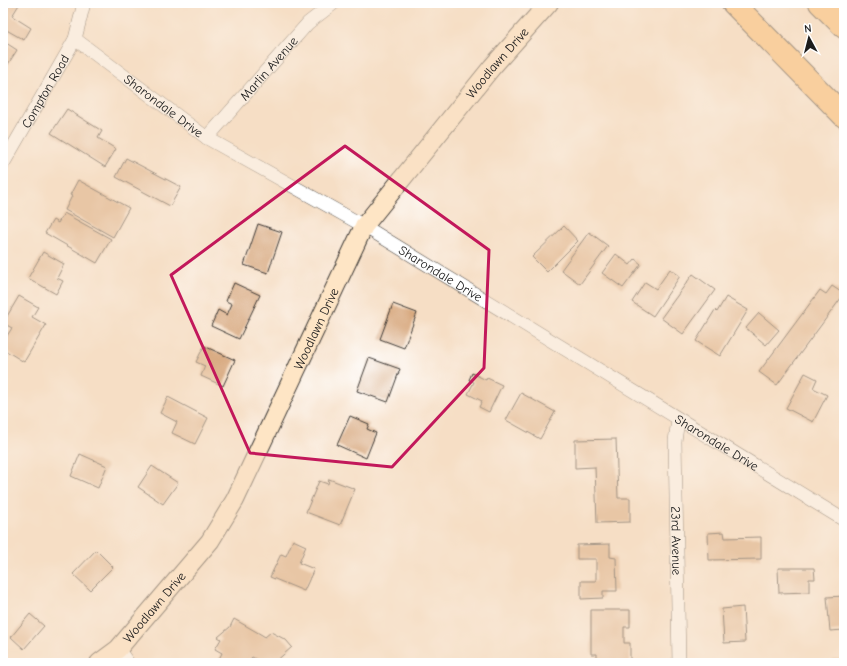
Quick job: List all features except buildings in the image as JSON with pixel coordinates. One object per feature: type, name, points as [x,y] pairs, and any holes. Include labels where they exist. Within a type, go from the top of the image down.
[{"type":"highway","points":[[733,3],[844,116]]},
{"type":"highway","points":[[820,3],[844,27]]},
{"type":"main road","name":"Woodlawn Drive","points":[[99,663],[123,656],[210,541],[235,500],[364,226],[492,67],[549,3]]},
{"type":"street","points":[[75,39],[84,3]]},
{"type":"street","name":"Marlin Avenue","points":[[207,138],[308,23],[334,3]]},
{"type":"street","name":"Sharondale Drive","points":[[75,39],[207,138],[364,226],[678,420],[844,520]]},
{"type":"street","name":"Compton Road","points":[[3,164],[75,39]]},
{"type":"street","name":"23rd Avenue","points":[[678,420],[675,441],[679,663]]},
{"type":"highlighted area","points":[[345,146],[489,250],[484,368],[392,467],[250,453],[171,275]]}]
